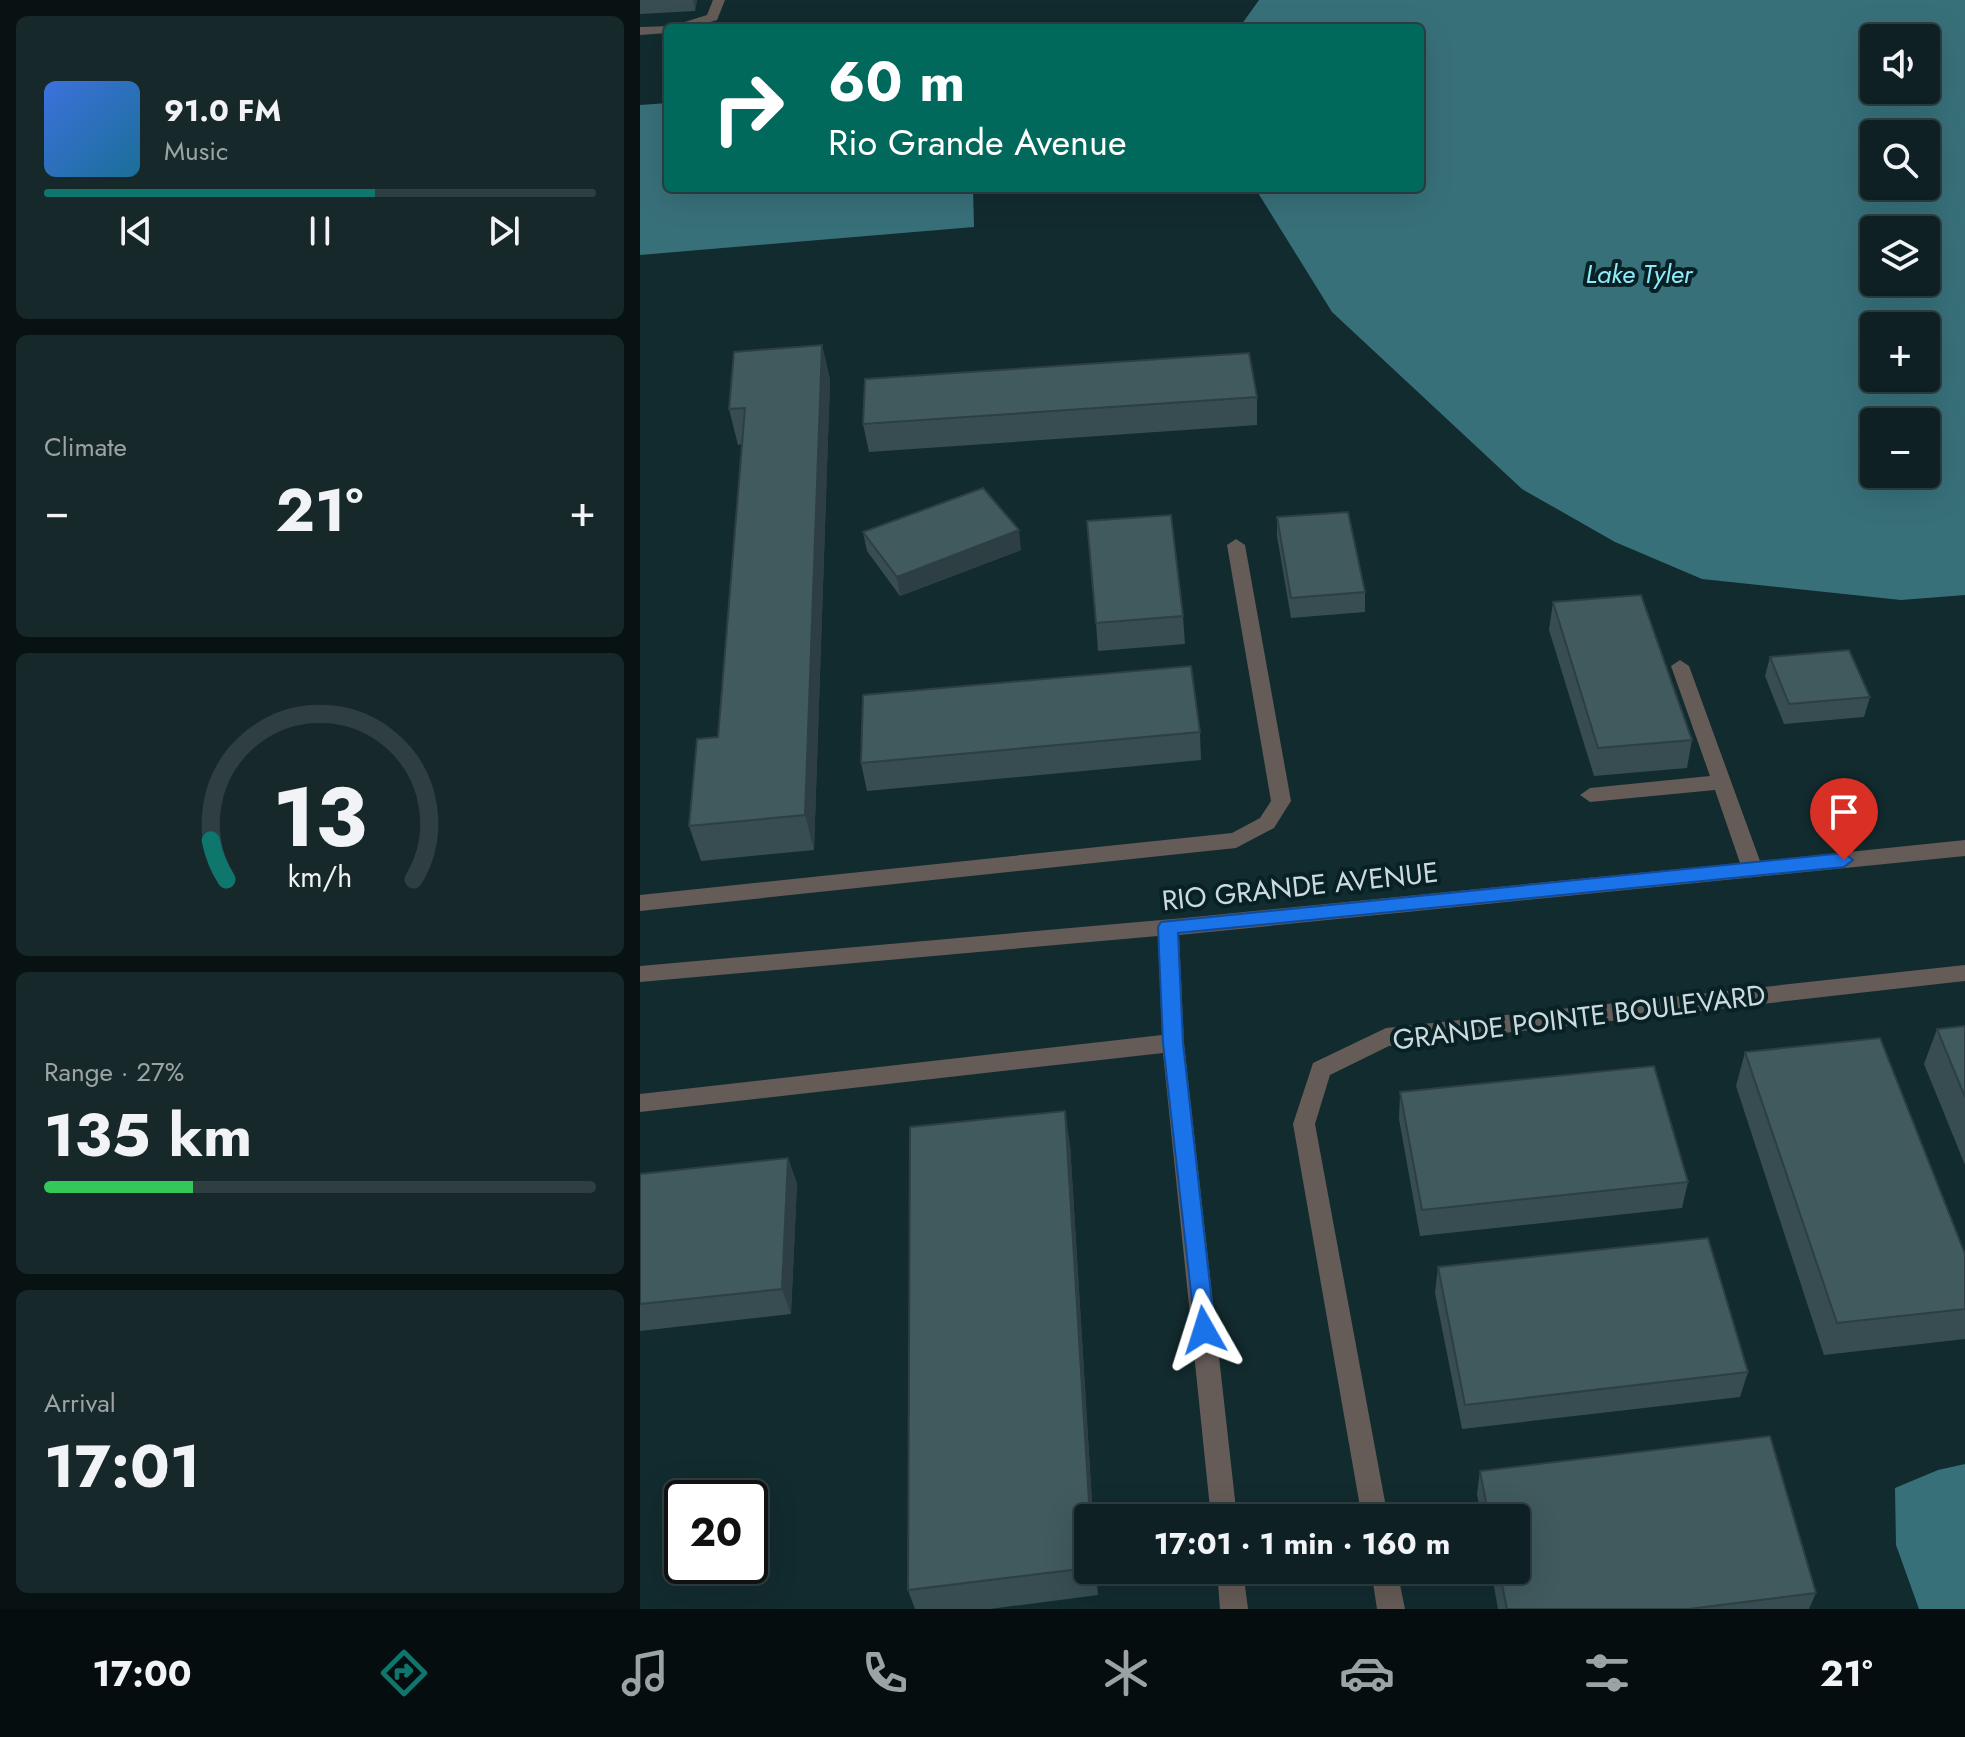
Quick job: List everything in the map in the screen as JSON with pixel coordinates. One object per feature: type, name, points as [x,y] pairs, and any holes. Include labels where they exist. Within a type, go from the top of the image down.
[{"type":"street","points":[[690,24],[712,17],[719,0]]},
{"type":"street","points":[[640,31],[664,29]]},
{"type":"street","points":[[640,903],[1236,840],[1267,823],[1281,801],[1236,545]]},
{"type":"street","points":[[1680,666],[1753,869]]},
{"type":"street","points":[[1590,795],[1722,782]]},
{"type":"street","name":"RIO GRANDE AVENUE","points":[[640,974],[1168,927],[1965,848]]},
{"type":"street","points":[[1168,927],[1173,1043],[1222,1504]]},
{"type":"street","name":"GRANDE POINTE BOULEVARD","points":[[1372,1504],[1304,1124],[1321,1069],[1386,1037],[1965,973]]},
{"type":"street","points":[[640,1103],[1173,1043]]},
{"type":"street","points":[[1231,1584],[1234,1609]]},
{"type":"street","points":[[1387,1584],[1391,1609]]},
{"type":"water","name":"Lake Tyler","points":[[1259,0],[1965,0],[1965,595],[1901,600],[1702,579],[1615,542],[1522,489],[1332,312],[1257,192],[1424,192],[1424,24],[1242,24]]},
{"type":"water","points":[[664,103],[664,192],[973,192],[974,227],[640,255],[640,105]]},
{"type":"water","points":[[1965,1464],[1965,1609],[1919,1609],[1896,1545],[1895,1488],[1938,1470]]},
{"type":"building","points":[[822,345],[805,815],[689,826],[697,739],[718,737],[745,408],[729,409],[734,352]]},
{"type":"building","points":[[1249,353],[1257,397],[863,424],[865,379]]},
{"type":"building","points":[[983,488],[1019,530],[897,577],[863,532]]},
{"type":"building","points":[[1348,512],[1365,592],[1291,598],[1277,517]]},
{"type":"building","points":[[1171,515],[1183,616],[1096,623],[1087,521]]},
{"type":"building","points":[[1641,595],[1692,740],[1598,748],[1553,602]]},
{"type":"building","points":[[1849,650],[1870,697],[1789,704],[1770,657]]},
{"type":"building","points":[[1191,666],[1200,732],[861,763],[863,695]]},
{"type":"building","points":[[1965,1026],[1965,1097],[1937,1029]]},
{"type":"building","points":[[1880,1038],[1965,1254],[1965,1309],[1837,1323],[1745,1052]]},
{"type":"building","points":[[1654,1066],[1688,1182],[1422,1210],[1400,1092]]},
{"type":"building","points":[[1065,1111],[1089,1504],[1074,1504],[1074,1570],[908,1590],[910,1127]]},
{"type":"building","points":[[788,1158],[782,1289],[640,1304],[640,1174]]},
{"type":"building","points":[[1708,1238],[1748,1372],[1465,1405],[1438,1267]]},
{"type":"building","points":[[1770,1436],[1816,1593],[1689,1609],[1507,1609],[1502,1584],[1530,1584],[1530,1504],[1486,1504],[1480,1471]]},
{"type":"route","points":[[1204,1330],[1173,1043],[1168,927],[1844,860]]}]
